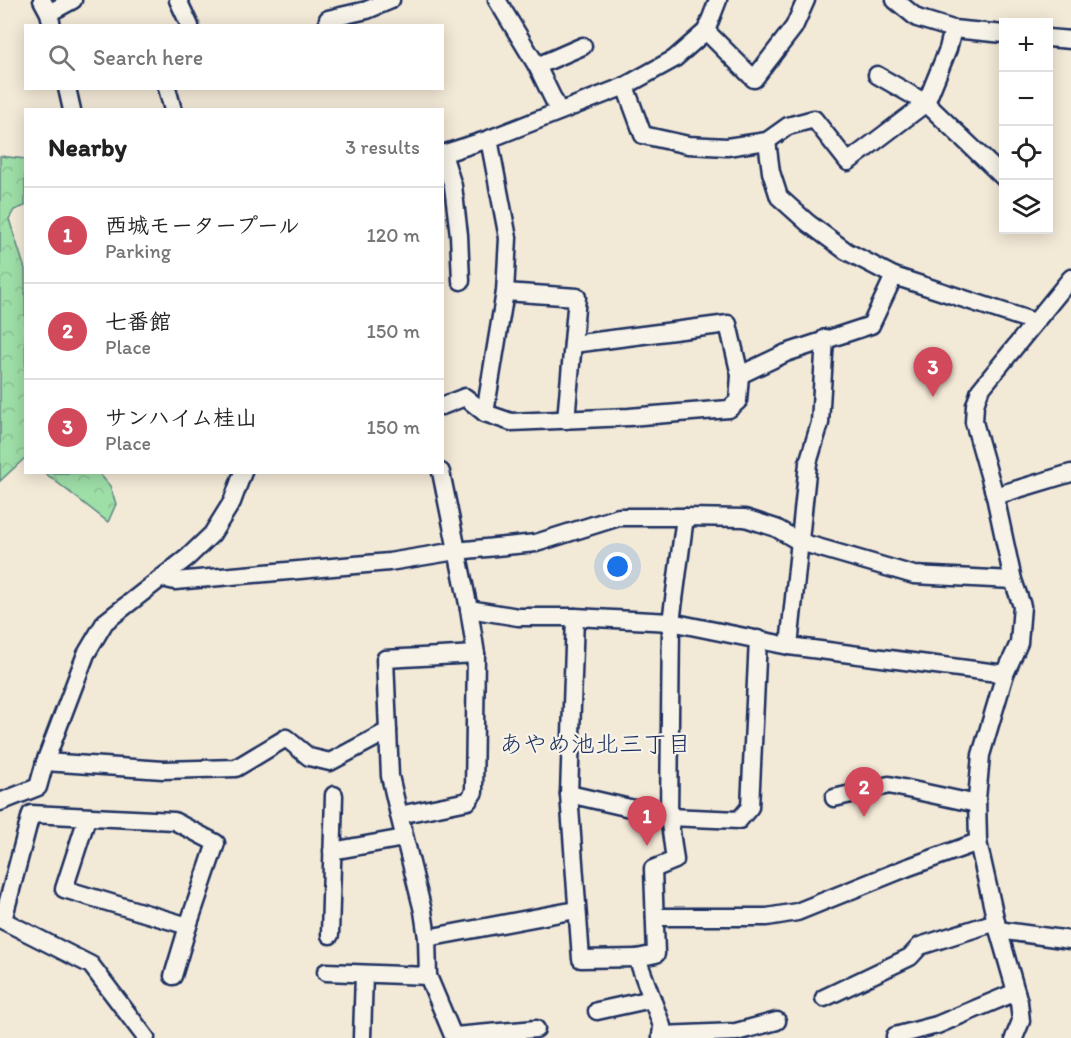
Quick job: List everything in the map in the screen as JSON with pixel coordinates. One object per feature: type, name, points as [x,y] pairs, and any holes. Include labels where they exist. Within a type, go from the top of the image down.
[{"type":"street","points":[[48,13],[73,0]]},
{"type":"street","points":[[178,0],[189,24]]},
{"type":"street","points":[[328,19],[367,10],[391,0]]},
{"type":"street","points":[[497,0],[537,66],[559,111]]},
{"type":"street","points":[[444,154],[489,139],[625,86],[674,59],[706,31],[718,0]]},
{"type":"street","points":[[706,31],[754,80],[794,27],[806,0]]},
{"type":"street","points":[[895,0],[917,18],[953,29],[999,34]]},
{"type":"street","points":[[625,86],[643,135],[688,145],[727,147],[767,141],[788,126],[814,119],[848,162],[926,103],[948,50],[953,29]]},
{"type":"street","points":[[1053,38],[1071,40]]},
{"type":"street","points":[[537,66],[583,46]]},
{"type":"street","points":[[877,75],[926,103],[999,173]]},
{"type":"street","points":[[67,90],[72,108]]},
{"type":"street","points":[[168,90],[172,108]]},
{"type":"street","points":[[485,413],[505,292],[508,238],[489,139]]},
{"type":"street","points":[[767,141],[771,172],[779,197],[808,223],[846,251],[894,276],[1035,322]]},
{"type":"street","points":[[444,157],[453,186],[459,235],[461,281]]},
{"type":"street","points":[[741,375],[786,353],[871,324],[894,276]]},
{"type":"street","points":[[1014,1038],[1020,1021],[1016,992],[997,926],[978,843],[977,804],[981,755],[1005,674],[1019,643],[1022,606],[1012,580],[995,496],[974,422],[975,405],[980,390],[1071,278]]},
{"type":"street","points":[[505,292],[577,297],[566,420]]},
{"type":"street","points":[[444,405],[465,397],[485,413],[511,422],[628,417],[729,409],[738,401],[741,375],[728,324],[573,344]]},
{"type":"street","points":[[789,646],[808,463],[820,423],[825,338]]},
{"type":"street","points":[[995,496],[1071,473]]},
{"type":"street","points":[[0,802],[38,786],[86,654],[105,622],[162,578],[212,534],[232,502],[242,474]]},
{"type":"street","points":[[399,815],[468,801],[474,792],[476,654],[441,474]]},
{"type":"street","points":[[162,578],[175,581],[389,562],[456,551],[536,543],[619,517],[684,517],[745,518],[776,528],[800,542],[914,575],[1012,580]]},
{"type":"street","points":[[575,617],[569,794],[580,959],[637,958],[656,954],[653,869],[675,860],[669,817],[671,622],[684,517]]},
{"type":"street","points":[[469,609],[518,617],[575,617],[671,622],[789,646],[1005,674]]},
{"type":"street","points":[[569,794],[669,817],[739,820],[750,807],[758,639]]},
{"type":"street","points":[[476,654],[385,659],[390,776],[423,911],[427,938],[428,976],[454,1037],[536,1029]]},
{"type":"street","points":[[45,762],[163,770],[236,768],[286,738],[309,756],[330,762],[388,731]]},
{"type":"street","points":[[834,798],[889,785],[977,804]]},
{"type":"street","points":[[330,935],[334,795]]},
{"type":"street","points":[[146,1038],[91,965],[2,920],[31,814],[174,821],[216,843],[173,976]]},
{"type":"street","points":[[87,818],[64,889],[188,926]]},
{"type":"street","points":[[332,850],[404,838]]},
{"type":"street","points":[[655,917],[767,917],[797,912],[906,868],[978,843]]},
{"type":"street","points":[[427,938],[576,910]]},
{"type":"street","points":[[824,998],[910,957],[920,946],[997,926],[1070,940]]},
{"type":"street","points":[[637,958],[662,1026],[661,1036],[736,1032],[777,1021]]},
{"type":"street","points":[[326,972],[428,976]]},
{"type":"street","points":[[362,1038],[364,974]]},
{"type":"street","points":[[895,1036],[937,1025],[1016,992]]},
{"type":"street","points":[[597,1011],[652,999]]},
{"type":"green space","points":[[0,156],[24,159],[24,206],[14,210],[9,219],[24,266],[24,459],[0,481]]},
{"type":"green space","points":[[46,474],[100,474],[110,486],[116,504],[108,522]]},
{"type":"place","name":"サンハイム桂山","points":[[933,397]]},
{"type":"place","name":"七番館","points":[[864,817]]},
{"type":"place","name":"西城モータープール","points":[[647,846]]},
{"type":"district","name":"あやめ池北三丁目","points":[[595,744]]}]
